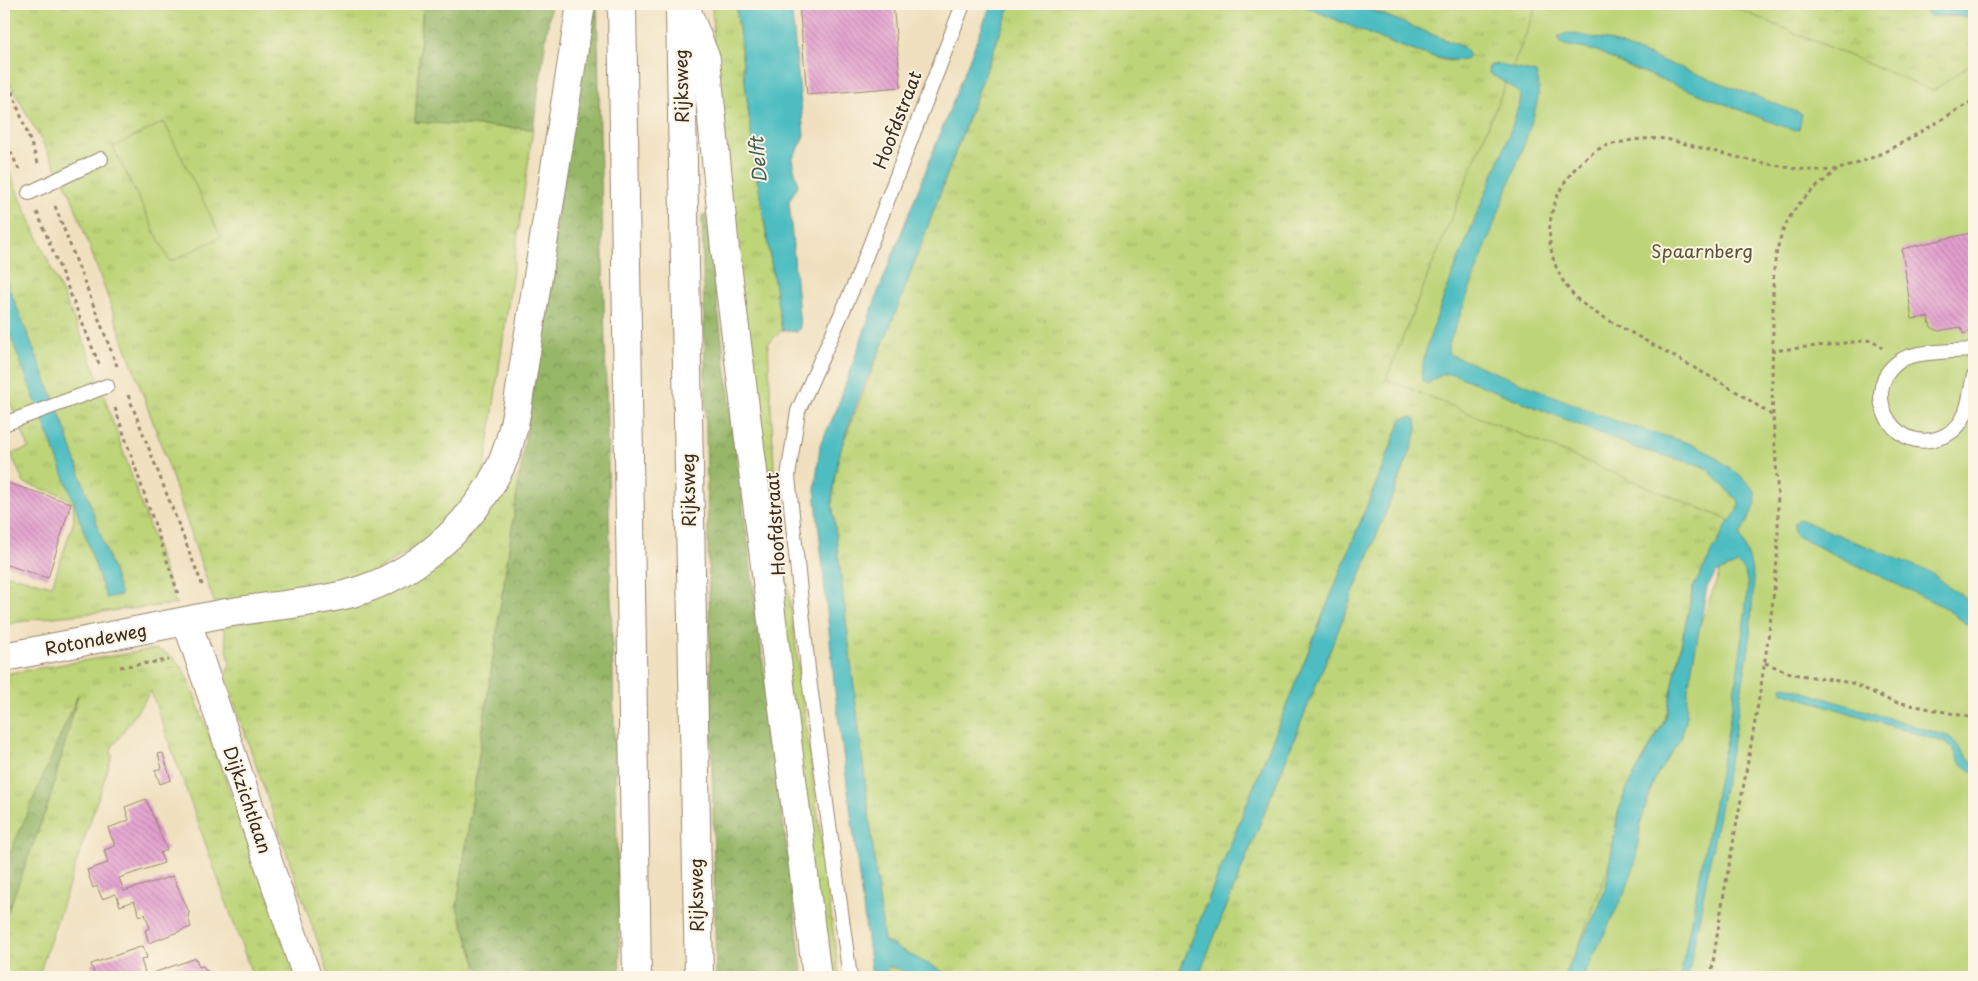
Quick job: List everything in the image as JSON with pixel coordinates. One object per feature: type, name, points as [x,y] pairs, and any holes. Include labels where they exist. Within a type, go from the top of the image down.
[{"type":"main road","name":"Rotondeweg","points":[[4,657],[187,622],[214,615],[331,598],[354,592],[383,581],[427,556],[462,524],[480,502],[498,472],[511,438],[518,409],[581,4]]},
{"type":"main road","points":[[622,4],[637,977]]},
{"type":"main road","points":[[682,4],[706,59],[725,249],[817,977]]},
{"type":"main road","name":"Rijksweg","points":[[682,4],[698,977]]},
{"type":"main road","name":"Dijkzichtlaan","points":[[187,622],[307,977]]},
{"type":"lane","name":"Hoofdstraat","points":[[850,977],[809,679],[788,476],[798,410],[856,279],[962,7]]},
{"type":"lane","points":[[29,193],[101,159]]},
{"type":"lane","points":[[1974,350],[1916,354],[1898,362],[1884,381],[1881,392],[1881,407],[1893,428],[1909,439],[1917,441],[1944,437],[1956,428],[1965,414],[1974,376]]},
{"type":"lane","points":[[4,424],[107,386]]},
{"type":"path","points":[[1711,977],[1765,664],[1777,558],[1778,507],[1771,351],[1773,269],[1780,242],[1794,210],[1838,169],[1891,148],[1974,100]]},
{"type":"path","points":[[1773,416],[1734,390],[1596,314],[1576,299],[1564,283],[1550,248],[1548,236],[1552,209],[1558,191],[1568,177],[1577,166],[1592,154],[1605,146],[1653,138],[1800,168],[1838,169]]},
{"type":"path","points":[[1771,351],[1872,340],[1898,362]]},
{"type":"path","points":[[1765,664],[1793,674],[1852,682],[1891,701],[1974,718]]},
{"type":"green space","points":[[4,4],[423,4],[415,122],[533,129],[483,481],[444,529],[373,573],[292,596],[214,602],[162,447],[70,193],[4,72]]},
{"type":"green space","points":[[423,4],[551,4],[533,129],[415,122]]},
{"type":"green space","points":[[588,4],[597,4],[620,977],[481,977],[457,907]]},
{"type":"green space","points":[[712,4],[736,4],[753,151],[782,330],[768,344],[775,487],[839,977],[822,977],[716,94]]},
{"type":"green space","points":[[1011,4],[1299,4],[1401,46],[1446,61],[1465,60],[1463,47],[1357,4],[1926,4],[1927,14],[1931,16],[1974,16],[1974,95],[1488,69],[1492,75],[1511,86],[1739,507],[1693,588],[1666,718],[1626,790],[1618,813],[1607,881],[1600,904],[1563,977],[1198,977],[1413,445],[1417,429],[1406,417],[1402,419],[1177,977],[953,977],[884,941],[832,502],[835,468],[840,450],[896,311]]},
{"type":"green space","name":"Spaarnberg","points":[[1538,4],[1726,4],[1933,91],[1974,62],[1974,977],[1567,977],[1738,524],[1386,379]]},
{"type":"green space","points":[[164,122],[221,237],[170,262],[113,147]]},
{"type":"green space","points":[[4,161],[90,356],[176,604],[35,619],[4,625],[4,574],[52,586],[74,521],[73,503],[62,495],[24,483],[11,454],[29,448],[4,387]]},
{"type":"green space","points":[[702,215],[706,215],[803,977],[716,977]]},
{"type":"green space","points":[[520,473],[457,907],[476,964],[474,977],[330,977],[225,676],[230,663],[223,625],[317,611],[477,522]]},
{"type":"green space","points":[[155,649],[171,656],[176,661],[184,672],[194,694],[298,977],[253,977],[151,691],[111,749],[112,756],[38,977],[4,977],[4,674]]},
{"type":"green space","points":[[78,695],[49,802],[4,922],[4,867]]},
{"type":"green space","points":[[887,967],[896,967],[917,977],[885,977]]},
{"type":"water","name":"Delft","points":[[736,4],[791,4],[804,135],[792,159],[798,185],[789,201],[800,327],[797,332],[782,330],[753,151]]},
{"type":"water","points":[[991,4],[1011,4],[897,309],[848,428],[835,477],[832,502],[884,941],[953,977],[917,977],[890,966],[887,967],[885,977],[872,977],[835,691],[815,490],[820,445],[836,411],[877,295]]},
{"type":"water","points":[[1299,4],[1357,4],[1463,47],[1469,56],[1465,60],[1450,60],[1407,49]]},
{"type":"water","points":[[1926,4],[1974,4],[1974,16],[1931,16],[1927,14]]},
{"type":"water","points":[[1568,33],[1608,40],[1802,114],[1799,129],[1792,130],[1624,65],[1597,51],[1564,45],[1559,41],[1559,36]]},
{"type":"water","points":[[1496,64],[1536,73],[1539,89],[1538,97],[1526,139],[1448,347],[1449,354],[1621,423],[1689,443],[1707,451],[1741,476],[1755,491],[1756,504],[1740,535],[1749,558],[1754,581],[1749,647],[1688,977],[1680,977],[1728,731],[1742,643],[1748,584],[1744,570],[1738,564],[1716,573],[1707,587],[1687,694],[1686,721],[1681,738],[1655,778],[1641,821],[1635,864],[1626,890],[1583,977],[1563,977],[1600,904],[1607,881],[1618,813],[1626,790],[1666,718],[1693,588],[1726,526],[1738,510],[1739,502],[1706,468],[1699,465],[1636,448],[1453,374],[1442,374],[1427,384],[1422,380],[1422,366],[1440,307],[1505,147],[1520,102],[1521,96],[1511,86],[1489,73],[1489,66]]},
{"type":"water","points":[[4,275],[62,420],[121,595],[106,598],[75,505],[4,319]]},
{"type":"water","points":[[1412,417],[1416,419],[1417,429],[1413,445],[1198,977],[1177,977],[1402,419]]},
{"type":"water","points":[[1799,519],[1930,572],[1974,605],[1974,629],[1942,606],[1798,537],[1794,533],[1794,523]]},
{"type":"water","points":[[1786,686],[1950,737],[1974,764],[1974,774],[1959,761],[1954,750],[1946,743],[1782,692],[1782,687]]},
{"type":"building","points":[[799,4],[893,4],[901,87],[807,95]]},
{"type":"building","points":[[1974,232],[1974,331],[1963,334],[1961,327],[1938,331],[1931,327],[1928,317],[1912,319],[1902,249]]},
{"type":"building","points":[[4,482],[71,503],[48,578],[4,564]]},
{"type":"building","points":[[163,753],[171,780],[160,784],[155,770],[162,768],[158,754]]},
{"type":"building","points":[[146,799],[167,850],[160,853],[164,863],[119,878],[124,891],[173,876],[189,912],[188,917],[191,927],[149,943],[145,930],[150,928],[145,914],[140,916],[134,901],[120,906],[116,894],[102,899],[97,886],[93,888],[87,870],[108,863],[104,850],[115,846],[108,828],[129,820],[125,807]]},
{"type":"building","points":[[143,946],[147,958],[141,960],[146,976],[103,977],[102,974],[95,976],[91,964]]},
{"type":"building","points":[[196,958],[199,967],[203,966],[211,977],[154,977],[153,973]]}]
